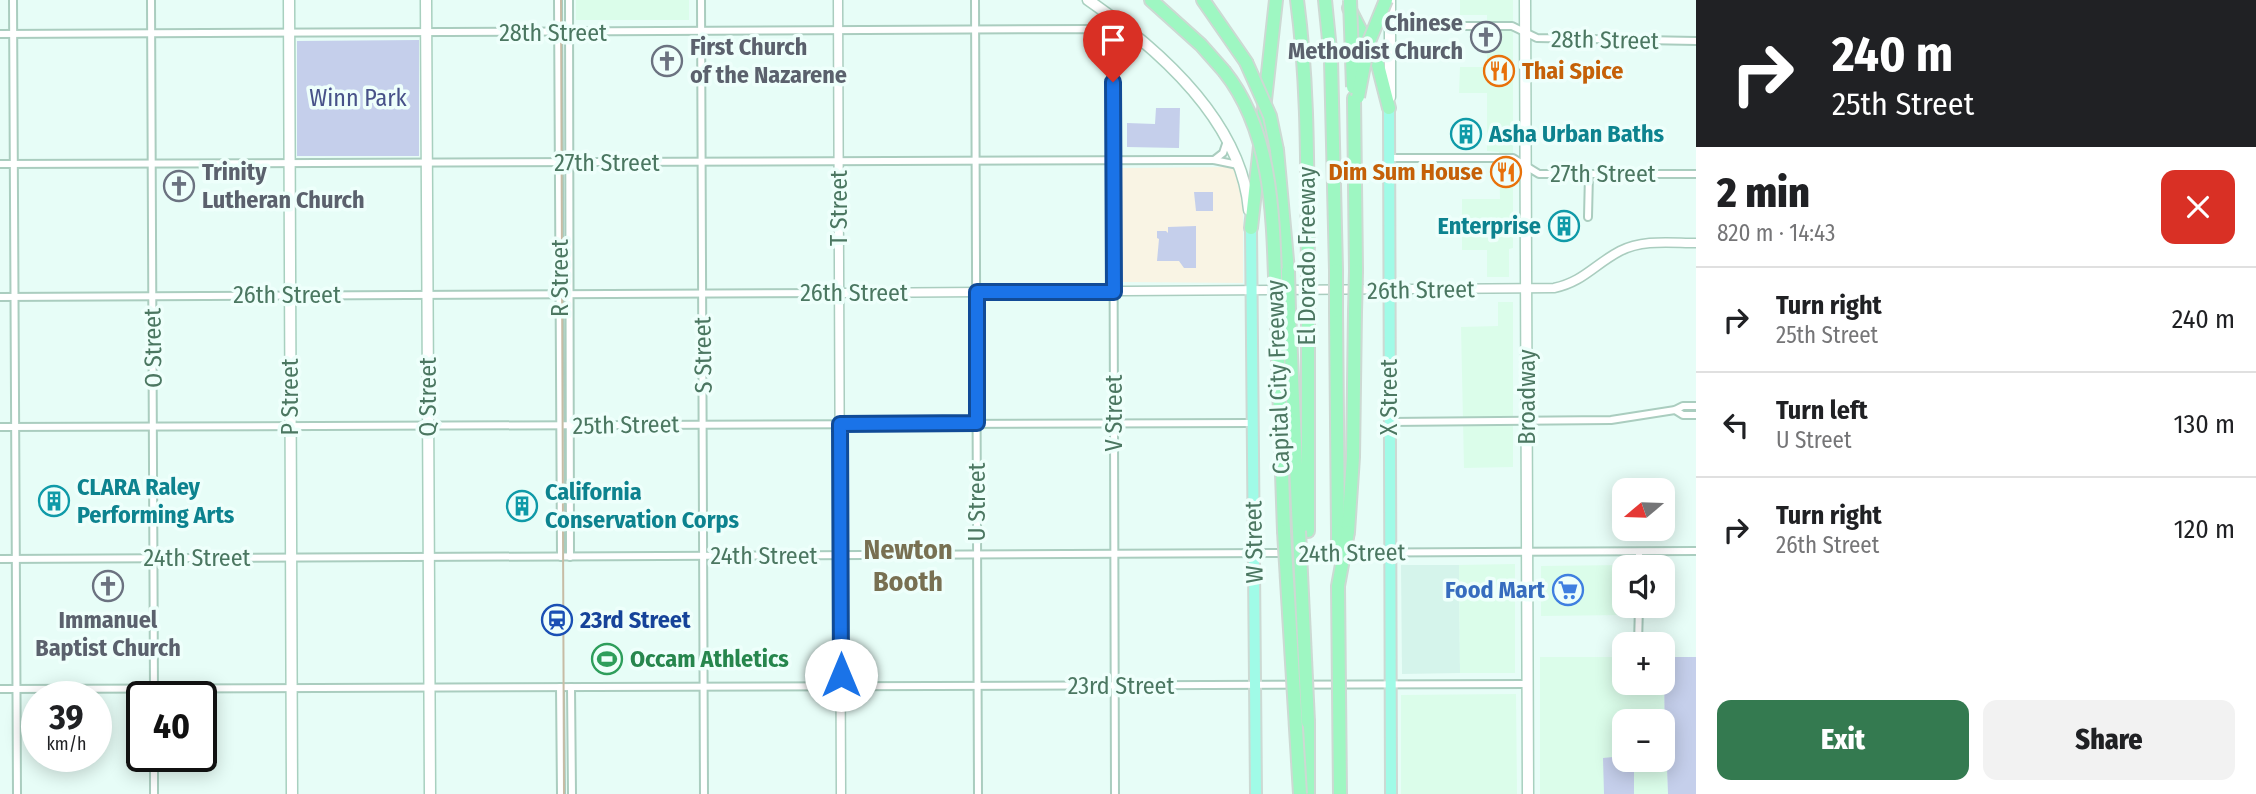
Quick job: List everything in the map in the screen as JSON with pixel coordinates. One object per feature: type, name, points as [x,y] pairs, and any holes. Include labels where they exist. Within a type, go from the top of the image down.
[{"type":"highway","name":"Capital City Freeway","points":[[1152,0],[1201,45],[1224,71],[1245,104],[1262,150],[1269,190],[1284,531],[1300,794]]},
{"type":"highway","points":[[1203,0],[1246,62],[1270,116],[1277,150],[1288,271],[1303,531]]},
{"type":"highway","points":[[1251,228],[1276,0]]},
{"type":"highway","name":"El Dorado Freeway","points":[[1297,0],[1306,115],[1308,311],[1303,531],[1308,794]]},
{"type":"highway","name":"El Dorado Freeway","points":[[1325,0],[1332,86],[1343,531]]},
{"type":"highway","points":[[1340,794],[1338,586],[1353,457],[1356,271],[1356,98],[1348,0]]},
{"type":"highway","points":[[1348,0],[1378,65],[1389,108]]},
{"type":"highway","points":[[1356,98],[1368,44],[1388,0]]},
{"type":"main road","name":"P Street","points":[[289,0],[292,794]]},
{"type":"main road","name":"Q Street","points":[[426,0],[430,794]]},
{"type":"main road","name":"W Street","points":[[1087,0],[1137,37],[1197,98],[1227,139],[1240,165],[1246,188],[1251,228],[1256,794]]},
{"type":"main road","name":"X Street","points":[[1388,0],[1391,794]]},
{"type":"main road","name":"Broadway","points":[[1525,0],[1528,794]]},
{"type":"street","points":[[13,0],[17,794]]},
{"type":"street","name":"O Street","points":[[151,0],[154,681]]},
{"type":"street","name":"R Street","points":[[558,0],[561,557]]},
{"type":"street","name":"R Street","points":[[569,0],[570,557]]},
{"type":"street","name":"S Street","points":[[701,0],[704,794]]},
{"type":"street","name":"T Street","points":[[838,0],[841,794]]},
{"type":"street","name":"U Street","points":[[975,0],[978,794]]},
{"type":"street","name":"28th Street","points":[[1390,26],[1512,26],[1537,38],[1696,41]]},
{"type":"street","name":"28th Street","points":[[0,34],[702,33],[1090,29],[1104,35]]},
{"type":"street","name":"V Street","points":[[1104,35],[1113,52],[1115,794]]},
{"type":"street","points":[[1214,160],[1225,150],[1227,139]]},
{"type":"street","name":"27th Street","points":[[1390,158],[1513,158],[1539,174],[1696,174]]},
{"type":"street","name":"27th Street","points":[[0,164],[1214,160],[1240,165]]},
{"type":"street","points":[[1588,217],[1589,174]]},
{"type":"street","name":"26th Street","points":[[0,297],[1526,289],[1568,285],[1581,279],[1618,252],[1631,247],[1651,243],[1696,243]]},
{"type":"street","points":[[1389,422],[1611,421],[1675,410],[1683,406],[1696,406]]},
{"type":"street","points":[[1675,410],[1683,415],[1696,415]]},
{"type":"street","name":"25th Street","points":[[0,428],[1252,422]]},
{"type":"street","name":"24th Street","points":[[0,559],[1696,551]]},
{"type":"street","name":"23rd Street","points":[[217,688],[1528,684]]},
{"type":"street","points":[[560,687],[561,794]]},
{"type":"street","points":[[571,687],[572,794]]},
{"type":"street","name":"23rd Street","points":[[0,689],[126,688]]},
{"type":"street","points":[[154,772],[154,794]]},
{"type":"shaded area","points":[[576,0],[689,0],[689,20],[576,20]]},
{"type":"shaded area","points":[[1460,0],[1513,0],[1513,248],[1509,249],[1509,277],[1487,277],[1487,250],[1462,250],[1462,199],[1500,199],[1499,152],[1487,151],[1487,93],[1459,93],[1460,67],[1487,67],[1487,15],[1460,15]]},
{"type":"shaded area","points":[[1230,167],[1239,175],[1243,198],[1243,283],[1121,282],[1121,168]]},
{"type":"shaded area","points":[[1498,302],[1513,302],[1513,467],[1464,468],[1461,327],[1498,326]]},
{"type":"shaded area","points":[[1515,564],[1515,673],[1460,673],[1459,565]]},
{"type":"shaded area","points":[[1401,565],[1459,565],[1460,673],[1402,674]]},
{"type":"shaded area","points":[[1612,565],[1612,615],[1541,616],[1541,566]]},
{"type":"shaded area","points":[[1540,657],[1612,657],[1612,695],[1664,695],[1664,709],[1612,709],[1612,772],[1667,772],[1668,794],[1540,794]]},
{"type":"shaded area","points":[[1516,694],[1517,794],[1401,794],[1401,695]]},
{"type":"green space","name":"Winn Park","points":[[419,40],[419,156],[297,156],[297,41]]},
{"type":"green space","points":[[1156,108],[1180,108],[1179,148],[1127,147],[1127,123],[1155,124]]},
{"type":"green space","points":[[1194,192],[1213,192],[1213,211],[1196,211]]},
{"type":"green space","points":[[1196,226],[1196,268],[1184,268],[1179,261],[1157,261],[1157,231],[1168,233],[1168,227]]},
{"type":"green space","points":[[1675,657],[1696,657],[1696,794],[1668,794],[1667,772],[1675,772],[1675,709],[1664,709],[1664,695],[1675,695]]},
{"type":"green space","points":[[1612,757],[1612,772],[1634,772],[1634,794],[1604,794],[1603,758]]},
{"type":"tram line","points":[[561,0],[564,794]]},
{"type":"place","name":"Chinese Methodist Church","points":[[1486,37]]},
{"type":"place","name":"First Church of the Nazarene","points":[[667,61]]},
{"type":"place","name":"Thai Spice","points":[[1499,71]]},
{"type":"place","name":"Asha Urban Baths","points":[[1466,134]]},
{"type":"place","name":"Dim Sum House","points":[[1506,172]]},
{"type":"place","name":"Trinity Lutheran Church","points":[[179,186]]},
{"type":"place","name":"Enterprise","points":[[1564,226]]},
{"type":"place","name":"CLARA Raley Performing Arts","points":[[54,501]]},
{"type":"place","name":"California Conservation Corps","points":[[522,506]]},
{"type":"place","name":"Immanuel Baptist Church","points":[[108,586]]},
{"type":"place","name":"Food Mart","points":[[1568,590]]},
{"type":"place","name":"23rd Street","points":[[557,620]]},
{"type":"place","name":"Occam Athletics","points":[[607,659]]},
{"type":"district","name":"Newton Booth","points":[[908,565]]},
{"type":"route","points":[[841,675],[840,424],[977,423],[977,292],[1114,292],[1113,82]]}]
